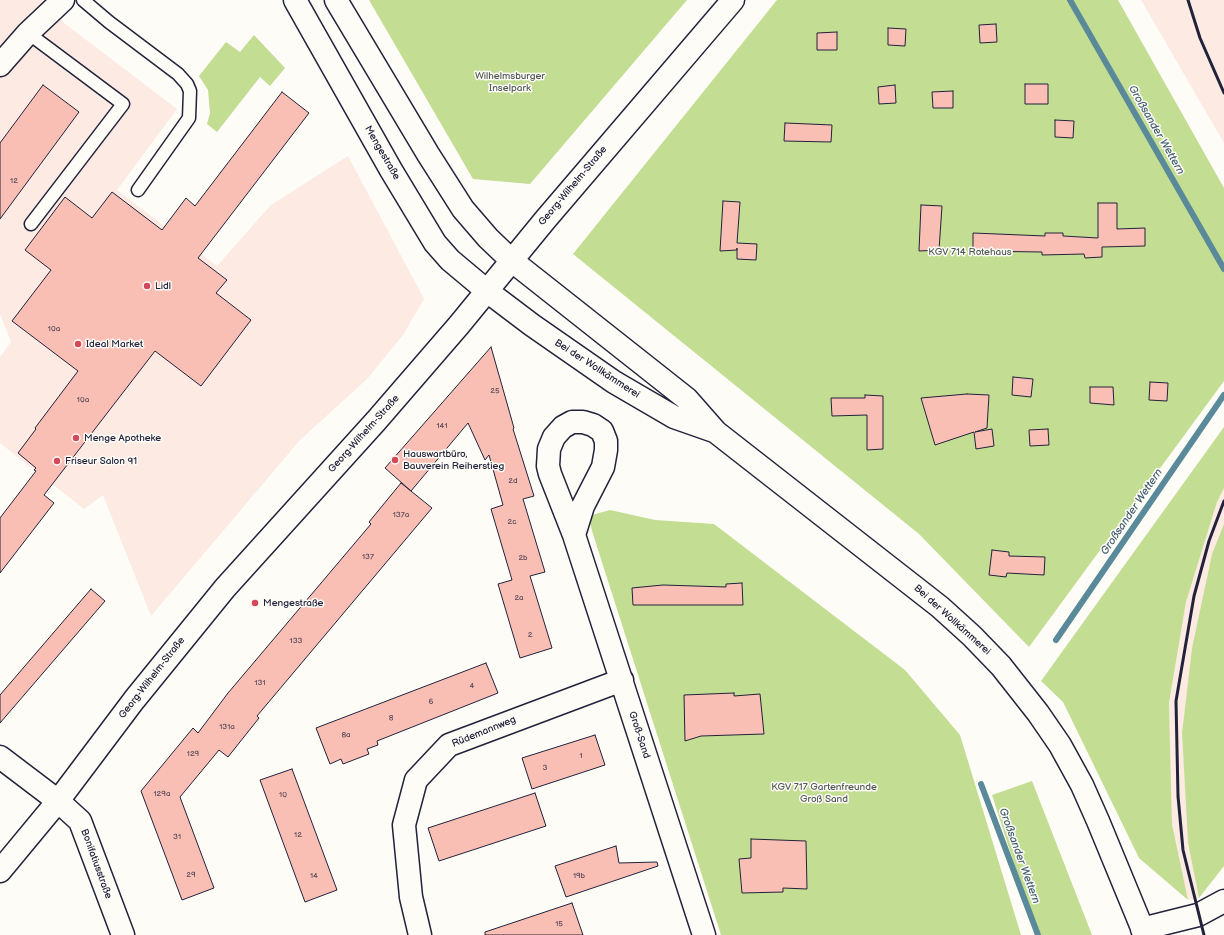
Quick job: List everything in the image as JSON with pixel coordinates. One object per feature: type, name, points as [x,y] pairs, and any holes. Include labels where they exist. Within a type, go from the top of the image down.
[{"type":"main road","points":[[0,64],[28,33],[64,0]]},
{"type":"main road","name":"Mengestraße","points":[[295,0],[387,163],[435,243],[450,260],[487,291]]},
{"type":"main road","points":[[336,0],[428,154],[463,209],[488,238],[511,260]]},
{"type":"main road","name":"Georg-Wilhelm-Straße","points":[[0,871],[58,801],[134,700],[225,588],[376,422],[487,291],[511,260],[733,0]]},
{"type":"main road","name":"Bei der Wollkämmerei","points":[[511,260],[687,399],[716,432],[940,607],[972,636],[1000,666],[1038,713],[1060,745],[1082,786],[1098,821],[1143,932]]},
{"type":"main road","name":"Bei der Wollkämmerei","points":[[487,291],[614,382],[674,417],[716,432]]},
{"type":"main road","name":"Groß-Sand","points":[[574,535],[704,935]]},
{"type":"main road","name":"Rüdemannweg","points":[[420,935],[411,897],[404,825],[416,780],[449,744],[622,680]]},
{"type":"main road","name":"Bonifatiusstraße","points":[[0,757],[58,801],[80,821],[123,935]]},
{"type":"main road","points":[[1143,932],[1198,915],[1224,902]]},
{"type":"lane","points":[[83,0],[109,22],[178,74],[187,84],[190,91],[189,118],[138,190]]},
{"type":"lane","points":[[28,33],[122,104],[31,224]]},
{"type":"shaded area","points":[[0,0],[47,0],[64,23],[177,109],[117,190],[217,266],[271,205],[348,156],[424,299],[403,335],[367,379],[300,440],[151,616],[103,495],[84,509],[0,443],[0,357],[11,342],[0,314]]},
{"type":"shaded area","points":[[1141,0],[1224,0],[1224,143]]},
{"type":"shaded area","points":[[1224,488],[1224,524],[1212,554],[1192,648],[1182,733],[1188,843],[1199,898],[1188,900],[1172,824],[1169,703],[1186,602],[1217,502]]},
{"type":"green space","name":"Wilhelmsburger Inselpark","points":[[369,0],[687,0],[530,184],[473,179]]},
{"type":"green space","name":"KGV 714 Rotehaus","points":[[777,0],[1118,0],[1224,188],[1224,381],[1029,647],[919,534],[573,254]]},
{"type":"green space","points":[[254,35],[285,68],[270,86],[260,77],[217,132],[207,124],[210,113],[208,90],[199,76],[226,42],[240,52]]},
{"type":"green space","points":[[1224,427],[1224,488],[1217,502],[1186,602],[1169,703],[1172,824],[1188,900],[1139,858],[1063,702],[1041,681]]},
{"type":"green space","name":"KGV 717 Gartenfreunde Groß Sand","points":[[610,510],[655,520],[714,524],[905,670],[960,735],[1021,935],[721,935],[588,516]]},
{"type":"green space","points":[[1224,524],[1224,866],[1199,898],[1188,843],[1182,733],[1192,648],[1212,554]]},
{"type":"green space","points":[[1032,781],[1092,935],[1037,935],[992,795]]},
{"type":"building","points":[[996,24],[997,42],[980,43],[979,25]]},
{"type":"building","points":[[888,28],[906,29],[905,46],[888,45]]},
{"type":"building","points":[[837,32],[837,50],[817,50],[817,33]]},
{"type":"building","points":[[1025,84],[1048,84],[1048,104],[1025,104]]},
{"type":"building","points":[[43,85],[79,112],[0,219],[0,143]]},
{"type":"building","points":[[895,85],[896,103],[879,104],[878,87]]},
{"type":"building","points":[[953,91],[953,108],[933,108],[932,92]]},
{"type":"building","points":[[282,92],[309,113],[198,258],[227,280],[216,293],[251,320],[201,386],[155,351],[44,495],[54,503],[0,573],[0,518],[36,471],[34,470],[36,468],[18,453],[78,371],[12,321],[51,270],[25,250],[65,197],[92,218],[112,192],[162,230],[186,198],[195,206]]},
{"type":"building","points":[[1055,120],[1074,121],[1073,138],[1055,137]]},
{"type":"building","points":[[785,123],[832,125],[831,142],[784,141]]},
{"type":"building","points":[[723,201],[740,202],[737,243],[757,244],[756,260],[737,259],[737,250],[720,251]]},
{"type":"building","points":[[1098,203],[1117,203],[1117,229],[1145,228],[1145,246],[1102,247],[1102,257],[1085,258],[1084,254],[1042,255],[1042,252],[973,251],[973,233],[1045,236],[1045,233],[1063,233],[1063,236],[1098,238]]},
{"type":"building","points":[[921,205],[942,206],[939,250],[919,251]]},
{"type":"building","points":[[491,347],[514,428],[513,429],[534,496],[523,499],[545,572],[530,576],[552,648],[520,658],[498,584],[512,580],[491,509],[503,505],[489,455],[485,460],[468,423],[411,491],[385,468]]},
{"type":"building","points":[[1013,377],[1033,379],[1031,397],[1012,395]]},
{"type":"building","points":[[1150,382],[1168,383],[1167,401],[1149,400]]},
{"type":"building","points":[[1090,387],[1113,387],[1114,405],[1090,403]]},
{"type":"building","points":[[967,394],[989,395],[987,428],[975,432],[992,429],[994,446],[976,449],[974,432],[935,445],[921,398]]},
{"type":"building","points":[[865,395],[883,396],[883,449],[867,450],[867,415],[832,416],[831,398],[865,398]]},
{"type":"building","points":[[1048,429],[1049,445],[1030,446],[1029,430]]},
{"type":"building","points":[[401,483],[432,508],[257,716],[259,718],[228,757],[219,750],[180,797],[214,888],[182,900],[141,791],[193,728],[198,733],[228,693],[371,524],[369,522]]},
{"type":"building","points":[[992,550],[1009,552],[1009,556],[1045,557],[1044,575],[1007,573],[1006,577],[989,575]]},
{"type":"building","points":[[742,583],[743,605],[633,605],[632,588],[663,585],[726,587],[726,584]]},
{"type":"building","points":[[91,589],[105,601],[0,723],[0,695]]},
{"type":"building","points":[[486,663],[498,693],[377,741],[378,745],[367,749],[369,754],[343,764],[341,759],[330,764],[316,728]]},
{"type":"building","points":[[734,693],[734,696],[760,694],[764,734],[701,736],[685,741],[684,695]]},
{"type":"building","points":[[595,735],[605,765],[532,789],[522,758]]},
{"type":"building","points":[[292,769],[337,890],[305,902],[260,780]]},
{"type":"building","points":[[535,793],[546,826],[439,861],[428,828]]},
{"type":"building","points":[[751,839],[806,841],[807,889],[783,888],[783,892],[742,893],[739,859],[751,858]]},
{"type":"building","points":[[616,846],[619,863],[657,862],[658,866],[566,897],[555,866]]},
{"type":"building","points":[[572,903],[583,935],[485,935],[485,932]]},
{"type":"waterway","name":"Großsander Wettern","points":[[1070,0],[1224,269]]},
{"type":"waterway","name":"Großsander Wettern","points":[[1056,640],[1224,395]]},
{"type":"waterway","name":"Großsander Wettern","points":[[981,784],[1038,935]]},
{"type":"railway","points":[[1188,0],[1200,38],[1224,93]]},
{"type":"railway","points":[[1204,935],[1183,850],[1178,796],[1176,701],[1194,596],[1209,541],[1224,501]]},
{"type":"place","name":"Lidl","points":[[147,286]]},
{"type":"place","name":"Ideal Market","points":[[78,344]]},
{"type":"place","name":"Menge Apotheke","points":[[76,438]]},
{"type":"place","name":"Hauswartbüro, Bauverein Reiherstieg","points":[[395,460]]},
{"type":"place","name":"Friseur Salon 91","points":[[57,461]]},
{"type":"place","name":"Mengestraße","points":[[255,603]]}]
